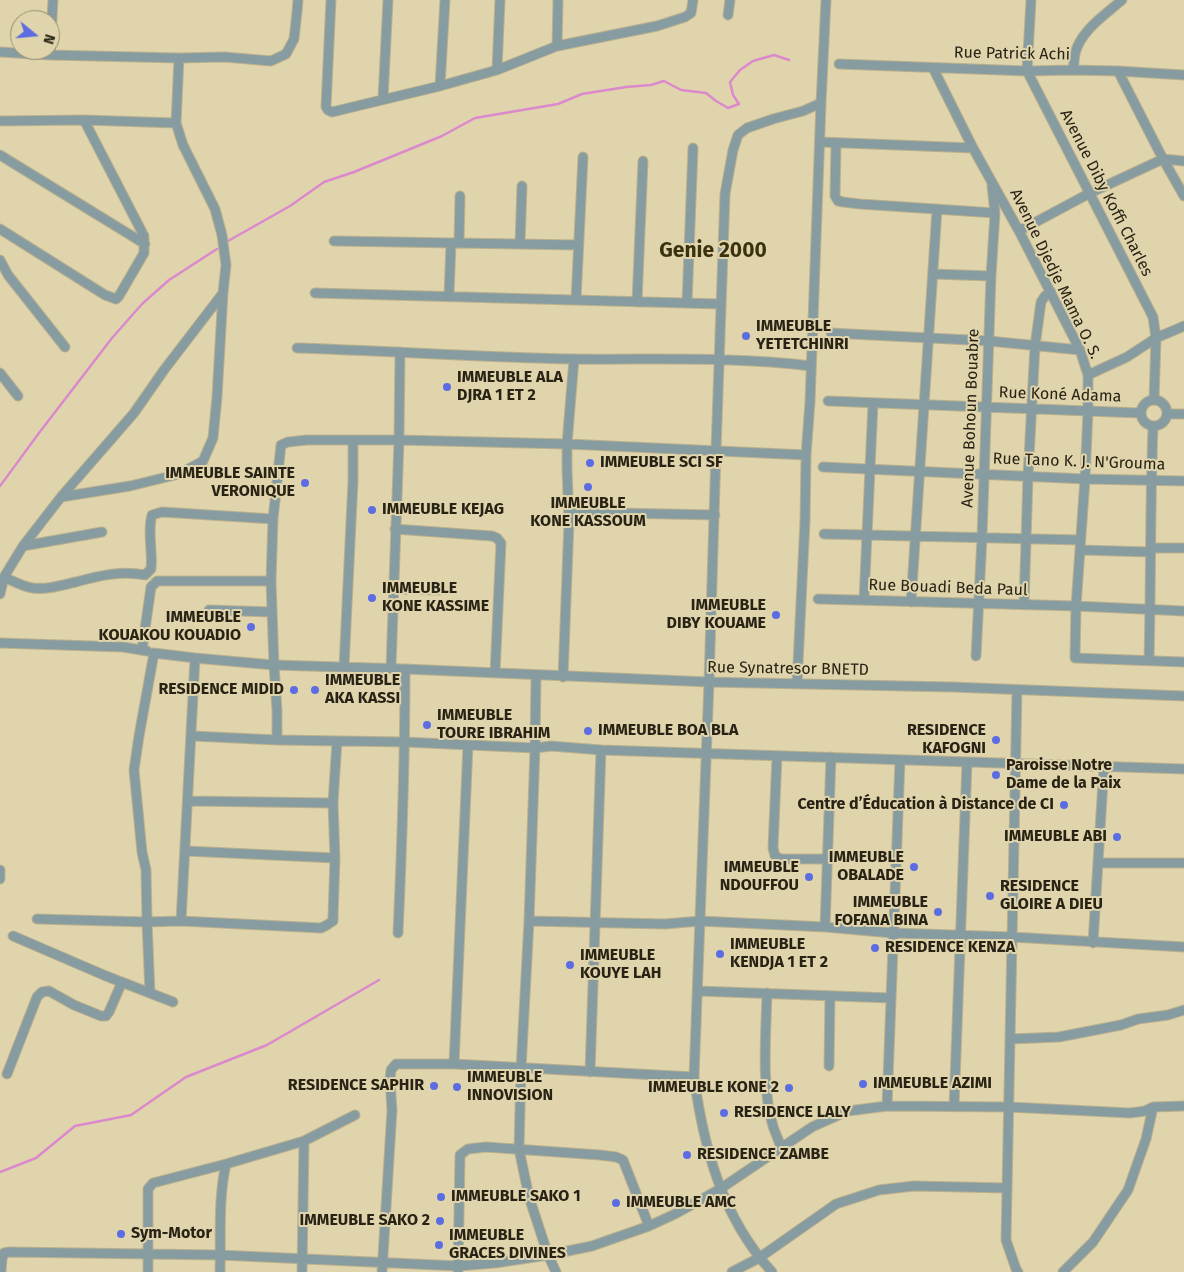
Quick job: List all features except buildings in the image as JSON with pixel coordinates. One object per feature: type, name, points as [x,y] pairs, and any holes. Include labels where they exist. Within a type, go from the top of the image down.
[{"type":"street","points":[[60,55],[179,58],[225,56],[271,61],[286,54],[294,39],[298,0]]},
{"type":"street","points":[[331,0],[326,107],[332,112],[498,70],[558,46],[657,26],[685,17],[691,13],[693,0]]},
{"type":"street","points":[[383,99],[388,0]]},
{"type":"street","points":[[440,86],[445,0]]},
{"type":"street","points":[[498,70],[500,0]]},
{"type":"street","points":[[558,0],[558,46]]},
{"type":"street","points":[[728,15],[730,0]]},
{"type":"street","points":[[797,684],[826,0]]},
{"type":"street","points":[[1027,71],[1031,0]]},
{"type":"street","points":[[1073,70],[1075,54],[1084,34],[1122,0]]},
{"type":"street","points":[[61,497],[130,486],[179,474],[203,462],[214,438],[222,293],[226,265],[222,235],[215,209],[183,145],[176,123],[179,58]]},
{"type":"street","name":"Rue Patrick Achi","points":[[839,64],[1027,71],[1118,71],[1184,75]]},
{"type":"street","name":"Avenue Djedje Mama O. S.","points":[[933,68],[973,148],[992,180],[1080,350],[1088,374],[1085,479],[1076,606],[1075,658],[1149,660]]},
{"type":"street","name":"Avenue Diby Koffi Charles","points":[[1027,71],[1154,317],[1156,338],[1154,400]]},
{"type":"street","points":[[1118,71],[1184,196]]},
{"type":"street","points":[[772,1272],[759,1258],[739,1226],[720,1189],[702,1130],[694,1077],[710,682],[725,194],[733,150],[738,135],[747,128],[773,119],[803,112],[821,103]]},
{"type":"street","points":[[0,121],[84,120],[176,123]]},
{"type":"street","points":[[0,229],[105,295],[116,299],[119,296],[144,252],[144,236],[84,120]]},
{"type":"street","points":[[820,142],[973,148]]},
{"type":"street","points":[[836,142],[835,196],[838,201],[995,213]]},
{"type":"street","points":[[687,303],[693,148]]},
{"type":"street","points":[[0,155],[145,244]]},
{"type":"street","points":[[576,300],[583,157]]},
{"type":"street","points":[[1019,231],[1090,193],[1163,159],[1184,161]]},
{"type":"street","points":[[637,302],[643,161]]},
{"type":"street","name":"Avenue Bohoun Bouabre","points":[[976,656],[995,213],[992,180]]},
{"type":"street","points":[[520,244],[522,186]]},
{"type":"street","points":[[449,296],[460,196]]},
{"type":"street","points":[[910,602],[937,208]]},
{"type":"street","points":[[334,241],[578,245]]},
{"type":"street","points":[[0,260],[8,275],[65,347]]},
{"type":"street","points":[[933,274],[991,276]]},
{"type":"street","points":[[1024,605],[1035,346],[1041,302],[1050,292]]},
{"type":"street","points":[[0,594],[4,577],[24,546],[61,497],[134,413],[222,293]]},
{"type":"street","points":[[315,293],[721,304]]},
{"type":"street","points":[[1088,374],[1127,357],[1156,338],[1184,326]]},
{"type":"street","points":[[831,333],[989,341],[1080,350]]},
{"type":"street","points":[[297,348],[574,359],[720,359],[775,361],[811,366]]},
{"type":"street","points":[[391,668],[399,440],[400,352]]},
{"type":"street","points":[[563,677],[569,512],[567,444],[574,359]]},
{"type":"street","points":[[0,373],[18,396]]},
{"type":"street","points":[[1154,400],[1163,404],[1167,414],[1163,423],[1158,426],[1148,425],[1141,418],[1140,413],[1145,404],[1154,400]]},
{"type":"street","name":"Rue Koné Adama","points":[[828,401],[1140,413]]},
{"type":"street","points":[[864,600],[873,403]]},
{"type":"street","points":[[1167,414],[1184,414]]},
{"type":"street","points":[[1153,426],[1149,660],[1184,662]]},
{"type":"street","points":[[277,740],[271,581],[273,519],[281,445],[288,442],[307,440],[399,440],[567,444],[806,455]]},
{"type":"street","points":[[344,666],[353,481],[353,441]]},
{"type":"street","name":"Rue Tano K. J. N'Grouma","points":[[823,467],[1085,479],[1184,481]]},
{"type":"street","points":[[4,577],[31,588],[41,588],[124,572],[145,574],[151,569],[152,558],[149,524],[152,515],[162,512],[273,519]]},
{"type":"street","points":[[569,512],[715,515]]},
{"type":"street","points":[[395,529],[492,536],[501,543],[495,673]]},
{"type":"street","points":[[24,546],[102,532]]},
{"type":"street","points":[[824,534],[1080,540]]},
{"type":"street","points":[[1080,550],[1184,548]]},
{"type":"street","points":[[142,650],[152,587],[157,581],[271,581]]},
{"type":"street","points":[[394,589],[439,590]]},
{"type":"street","name":"Rue Bouadi Beda Paul","points":[[818,599],[1184,611]]},
{"type":"street","points":[[209,610],[272,612]]},
{"type":"street","name":"Rue Synatresor BNETD","points":[[0,643],[123,648],[195,658],[274,665],[405,668],[563,677],[952,687],[1184,696]]},
{"type":"street","points":[[150,993],[146,870],[142,852],[134,770],[154,653]]},
{"type":"street","points":[[181,921],[195,658]]},
{"type":"street","points":[[398,933],[403,823],[405,668]]},
{"type":"street","points":[[536,675],[535,748],[519,1149],[528,1197],[548,1255],[556,1272]]},
{"type":"street","points":[[1017,690],[1006,1240],[1018,1272]]},
{"type":"street","points":[[192,736],[535,748],[551,746],[601,750],[1184,769]]},
{"type":"street","points":[[37,919],[181,921],[321,928],[327,926],[333,921],[335,858],[333,803],[338,741]]},
{"type":"street","points":[[454,1064],[468,745]]},
{"type":"street","points":[[590,1072],[601,750]]},
{"type":"street","points":[[777,756],[773,848],[775,856],[782,859],[827,859]]},
{"type":"street","points":[[825,928],[830,757]]},
{"type":"street","points":[[887,1106],[900,760]]},
{"type":"street","points":[[954,1107],[967,762]]},
{"type":"street","points":[[1093,942],[1104,766]]},
{"type":"street","points":[[188,801],[333,803]]},
{"type":"street","points":[[186,851],[335,858]]},
{"type":"street","points":[[1098,863],[1184,864]]},
{"type":"street","points":[[0,870],[0,879]]},
{"type":"street","points":[[528,921],[665,924],[700,921],[893,933],[1012,937],[1184,947]]},
{"type":"street","points":[[14,936],[173,1002]]},
{"type":"street","points":[[7,1074],[37,997],[42,992],[48,991],[74,1005],[101,1016],[106,1016],[110,1012],[122,982]]},
{"type":"street","points":[[698,991],[891,998]]},
{"type":"street","points":[[767,993],[766,1090],[773,1125],[781,1148]]},
{"type":"street","points":[[829,1066],[830,996]]},
{"type":"street","points":[[1010,1038],[1060,1037],[1184,1010]]},
{"type":"street","points":[[382,1272],[392,1110],[390,1080],[391,1070],[396,1064],[454,1064],[694,1077]]},
{"type":"street","points":[[1,1272],[4,1253],[9,1252],[302,1258],[382,1262],[458,1269],[592,1246],[649,1226],[676,1214],[720,1189],[812,1127],[848,1111],[887,1106],[1009,1108],[1130,1113],[1145,1111],[1154,1107],[1184,1106]]},
{"type":"street","points":[[1063,1272],[1093,1242],[1128,1190],[1146,1139],[1154,1107]]},
{"type":"street","points":[[148,1272],[148,1189],[153,1183],[304,1141],[355,1114]]},
{"type":"street","points":[[302,1272],[304,1141]]},
{"type":"street","points":[[458,1269],[460,1155],[468,1149],[486,1147],[616,1157],[623,1160],[649,1226]]},
{"type":"street","points":[[220,1272],[222,1182],[226,1164]]},
{"type":"street","points":[[732,1272],[759,1258],[836,1204],[879,1190],[914,1186],[1007,1188]]},
{"type":"waterway","points":[[228,241],[290,206],[324,182],[354,172],[442,136],[475,118],[558,104],[582,94],[651,85],[664,81],[681,90],[706,93],[728,108],[739,104],[733,95],[730,82],[740,70],[753,61],[774,55],[789,60]]},
{"type":"waterway","points":[[0,486],[112,338],[142,304],[169,280],[217,249]]},
{"type":"waterway","points":[[0,1172],[36,1158],[75,1126],[131,1115],[186,1077],[267,1045],[379,980]]},
{"type":"place","name":"IMMEUBLE YETETCHINRI","points":[[746,336]]},
{"type":"place","name":"IMMEUBLE ALA DJRA 1 ET 2","points":[[447,387]]},
{"type":"place","name":"IMMEUBLE SCI SF","points":[[590,463]]},
{"type":"place","name":"IMMEUBLE SAINTE VERONIQUE","points":[[305,483]]},
{"type":"place","name":"IMMEUBLE KONE KASSOUM","points":[[588,487]]},
{"type":"place","name":"IMMEUBLE KEJAG","points":[[372,510]]},
{"type":"place","name":"IMMEUBLE KONE KASSIME","points":[[372,598]]},
{"type":"place","name":"IMMEUBLE DIBY KOUAME","points":[[776,615]]},
{"type":"place","name":"IMMEUBLE KOUAKOU KOUADIO","points":[[251,627]]},
{"type":"place","name":"RESIDENCE MIDID","points":[[294,690]]},
{"type":"place","name":"IMMEUBLE AKA KASSI","points":[[315,690]]},
{"type":"place","name":"IMMEUBLE TOURE IBRAHIM","points":[[427,725]]},
{"type":"place","name":"IMMEUBLE BOA BLA","points":[[588,731]]},
{"type":"place","name":"RESIDENCE KAFOGNI","points":[[996,740]]},
{"type":"place","name":"Paroisse Notre Dame de la Paix","points":[[996,775]]},
{"type":"place","name":"Centre d’Éducation à Distance de CI","points":[[1064,805]]},
{"type":"place","name":"IMMEUBLE ABI","points":[[1117,837]]},
{"type":"place","name":"IMMEUBLE OBALADE","points":[[914,867]]},
{"type":"place","name":"IMMEUBLE NDOUFFOU","points":[[809,877]]},
{"type":"place","name":"RESIDENCE GLOIRE A DIEU","points":[[990,896]]},
{"type":"place","name":"IMMEUBLE FOFANA BINA","points":[[938,912]]},
{"type":"place","name":"RESIDENCE KENZA","points":[[875,948]]},
{"type":"place","name":"IMMEUBLE KENDJA 1 ET 2","points":[[720,954]]},
{"type":"place","name":"IMMEUBLE KOUYE LAH","points":[[570,965]]},
{"type":"place","name":"IMMEUBLE AZIMI","points":[[863,1084]]},
{"type":"place","name":"RESIDENCE SAPHIR","points":[[434,1086]]},
{"type":"place","name":"IMMEUBLE INNOVISION","points":[[457,1087]]},
{"type":"place","name":"IMMEUBLE KONE 2","points":[[789,1088]]},
{"type":"place","name":"RESIDENCE LALY","points":[[724,1113]]},
{"type":"place","name":"RESIDENCE ZAMBE","points":[[687,1155]]},
{"type":"place","name":"IMMEUBLE SAKO 1","points":[[441,1197]]},
{"type":"place","name":"IMMEUBLE AMC","points":[[616,1203]]},
{"type":"place","name":"IMMEUBLE SAKO 2","points":[[440,1221]]},
{"type":"place","name":"Sym-Motor","points":[[121,1234]]},
{"type":"place","name":"IMMEUBLE GRACES DIVINES","points":[[439,1245]]},
{"type":"district","name":"Genie 2000","points":[[713,251]]}]
